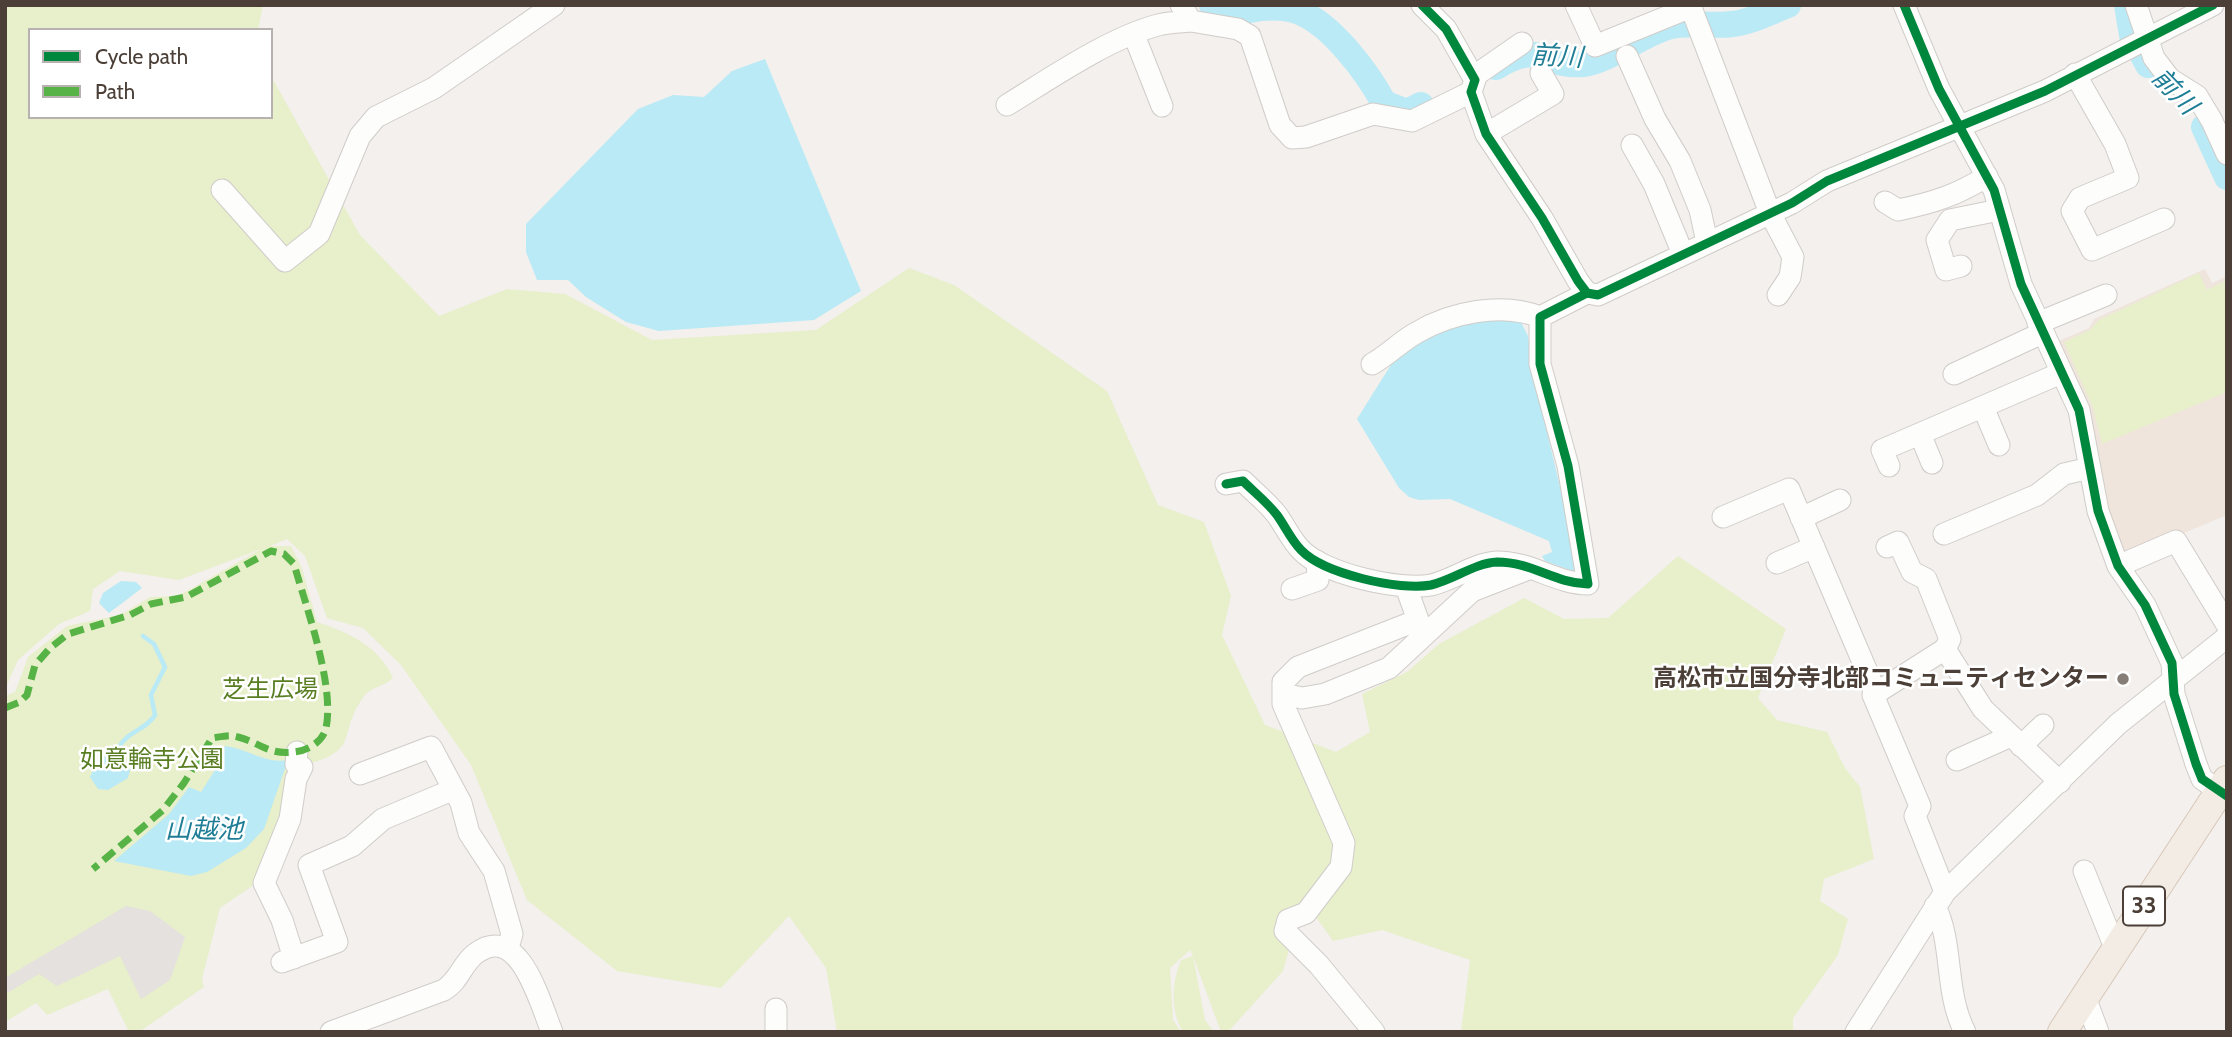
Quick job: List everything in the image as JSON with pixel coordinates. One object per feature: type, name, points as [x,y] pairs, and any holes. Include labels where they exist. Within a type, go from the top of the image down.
[{"type":"main road","name":"33","points":[[2062,1032],[2224,789]]},
{"type":"street","points":[[222,190],[285,261],[319,234],[360,136],[376,117],[434,88],[554,5]]},
{"type":"street","points":[[1422,5],[1446,29],[1472,85],[1486,134],[1587,292],[1598,295],[1792,204],[1826,181],[1958,125],[2017,104],[2213,5]]},
{"type":"street","points":[[1576,5],[1595,47],[1695,18],[1770,213],[1793,257],[1790,277],[1778,295]]},
{"type":"street","points":[[1903,5],[1958,125],[1987,176],[2017,272],[2079,410],[2098,511],[2118,566],[2159,631],[2172,663],[2174,694],[2202,779],[2224,789]]},
{"type":"street","points":[[2136,5],[2154,58],[2170,79],[2197,96],[2227,155]]},
{"type":"street","points":[[1007,105],[1085,58],[1186,13],[1238,29],[1250,36],[1280,125],[1292,138],[1306,137],[1373,114],[1412,121],[1472,85],[1522,43]]},
{"type":"street","points":[[1134,35],[1161,107]]},
{"type":"street","points":[[1627,56],[1655,119],[1680,161],[1700,210],[1707,242]]},
{"type":"street","points":[[1486,134],[1553,94],[1542,73]]},
{"type":"street","points":[[2075,74],[2115,144],[2128,178],[2080,198],[2072,211],[2092,250],[2164,219]]},
{"type":"street","points":[[1632,145],[1654,184],[1683,254]]},
{"type":"street","points":[[1885,202],[1898,209],[1938,202],[1962,192],[1987,176]]},
{"type":"street","points":[[1961,266],[1945,270],[1937,240],[1950,220],[1999,210]]},
{"type":"street","points":[[1541,317],[1587,292]]},
{"type":"street","points":[[1954,374],[2106,295]]},
{"type":"street","points":[[1372,364],[1391,354],[1416,332],[1480,310],[1521,309],[1541,317]]},
{"type":"street","points":[[1226,484],[1243,481],[1275,512],[1301,550],[1317,561],[1361,578],[1406,587],[1432,585],[1492,562],[1521,563],[1567,583],[1588,584],[1568,466],[1540,363],[1541,317]]},
{"type":"street","points":[[1889,466],[1882,450],[2061,373]]},
{"type":"street","points":[[1983,407],[1999,445]]},
{"type":"street","points":[[1920,434],[1932,463]]},
{"type":"street","points":[[1944,534],[2037,495],[2064,474],[2090,468]]},
{"type":"street","points":[[1723,517],[1789,489],[1874,688],[1873,695],[1920,806],[1915,817],[1940,899],[1949,986],[1965,1032]]},
{"type":"street","points":[[1801,517],[1840,500]]},
{"type":"street","points":[[2118,566],[2176,541],[2227,625]]},
{"type":"street","points":[[1873,695],[1945,649],[1950,639],[1926,579],[1912,572],[1898,542]]},
{"type":"street","points":[[1777,563],[1814,547]]},
{"type":"street","points":[[1292,589],[1318,580],[1317,561]]},
{"type":"street","points":[[1283,694],[1302,698],[1325,694],[1388,668],[1472,591],[1533,568]]},
{"type":"street","points":[[1374,1032],[1319,965],[1285,931],[1288,920],[1306,913],[1341,867],[1344,843],[1283,704],[1283,681],[1298,667],[1418,620],[1406,587]]},
{"type":"street","points":[[1856,1032],[1940,899],[2118,723],[2227,637]]},
{"type":"street","points":[[1945,649],[1983,709],[2060,782]]},
{"type":"street","points":[[1958,760],[2016,741],[2043,725]]},
{"type":"street","points":[[360,774],[431,747],[460,803],[468,833],[494,871],[512,934],[509,948]]},
{"type":"street","points":[[296,752],[296,764],[302,767],[296,779],[290,819],[264,883],[282,920],[288,960],[337,942],[309,864],[352,846],[383,819],[452,790]]},
{"type":"street","points":[[2084,871],[2116,950]]},
{"type":"street","points":[[331,1032],[444,990],[455,983],[474,954],[490,946],[509,948],[520,959],[552,1032]]},
{"type":"street","points":[[2085,996],[2098,1032]]},
{"type":"street","points":[[776,1009],[776,1032]]},
{"type":"shaded area","points":[[2205,269],[2212,283],[2227,276],[2227,515],[2122,559],[2056,342],[2089,328],[2094,319]]},
{"type":"shaded area","points":[[126,906],[150,911],[185,937],[170,980],[141,999],[120,956],[57,986],[39,974],[7,993],[5,978]]},
{"type":"green space","points":[[5,5],[263,5],[258,28],[28,28],[28,119],[273,119],[273,80],[360,235],[439,316],[507,289],[565,294],[652,340],[816,330],[909,268],[954,285],[1107,391],[1158,505],[1204,522],[1231,596],[1222,635],[1265,725],[1336,752],[1370,732],[1362,694],[1407,672],[1439,644],[1524,598],[1564,619],[1608,618],[1678,556],[1786,629],[1758,698],[1777,720],[1827,732],[1845,768],[1860,787],[1874,859],[1824,879],[1820,901],[1848,919],[1838,955],[1793,1018],[1793,1032],[1461,1032],[1470,960],[1382,930],[1333,941],[1303,899],[1283,971],[1228,1032],[1221,1032],[1190,950],[1170,968],[1173,1020],[1181,1032],[837,1032],[826,968],[789,916],[721,988],[617,971],[527,900],[471,765],[401,665],[363,628],[327,618],[305,556],[287,539],[270,546],[291,546],[302,568],[317,622],[340,630],[371,649],[380,657],[393,678],[365,695],[356,709],[341,748],[319,761],[299,766],[258,882],[220,908],[202,979],[204,987],[139,1032],[129,1032],[108,989],[47,1015],[36,1003],[5,1022],[5,696],[15,692],[28,657],[67,626],[120,615],[150,597],[178,596],[261,549],[179,580],[120,571],[93,589],[90,611],[59,624],[18,660],[5,689]]},
{"type":"green space","points":[[2199,273],[2207,290],[2227,280],[2227,392],[2102,444],[2093,408],[2064,342],[2090,330],[2099,320]]},
{"type":"green space","points":[[1193,956],[1205,1020],[1214,1032],[1183,1032],[1176,1015],[1174,987],[1178,969],[1181,960]]},
{"type":"water","points":[[765,59],[861,291],[814,320],[659,331],[626,322],[586,297],[568,280],[537,280],[526,252],[526,224],[638,109],[673,95],[704,97],[732,71]]},
{"type":"water","points":[[1517,314],[1528,336],[1532,370],[1581,574],[1545,561],[1542,556],[1552,552],[1549,541],[1450,499],[1419,500],[1409,497],[1399,488],[1357,419],[1394,360],[1446,324]]},
{"type":"water","points":[[121,581],[136,582],[142,588],[109,613],[99,603],[103,593]]},
{"type":"water","name":"山越池","points":[[226,746],[272,760],[288,760],[264,829],[246,848],[207,872],[191,876],[114,861],[169,814],[189,787],[201,792],[215,770],[204,763],[213,752]]},
{"type":"water","points":[[115,747],[120,748],[130,770],[128,778],[108,790],[98,789],[90,777],[97,761]]},
{"type":"waterway","name":"前川","points":[[1212,5],[1221,14],[1229,16],[1249,10],[1286,8],[1310,17],[1347,50],[1384,103],[1407,112],[1421,105]]},
{"type":"waterway","name":"前川","points":[[1496,67],[1522,55],[1541,56],[1569,64],[1593,62],[1667,27],[1683,24],[1739,23],[1788,5]]},
{"type":"waterway","name":"前川","points":[[2127,5],[2132,35],[2148,65]]},
{"type":"waterway","name":"前川","points":[[2204,127],[2227,177]]},
{"type":"waterway","points":[[118,748],[127,737],[147,724],[155,715],[151,695],[165,667],[154,644],[143,636]]},
{"type":"marked path","points":[[5,708],[20,702],[27,695],[35,665],[50,648],[68,634],[130,615],[151,604],[186,597],[271,551],[284,554],[294,564],[323,669],[328,710],[322,738],[314,745],[294,752],[278,752],[235,736],[212,738],[184,783],[163,810],[93,869]]},
{"type":"cycle path","points":[[1422,5],[1446,29],[1475,80],[1471,92],[1486,134],[1542,218],[1578,281],[1587,293],[1598,295],[1792,203],[1827,181],[2045,91],[2213,5]]},
{"type":"cycle path","points":[[1904,5],[1939,89],[1994,190],[2021,284],[2079,410],[2098,511],[2118,566],[2145,605],[2172,663],[2174,694],[2202,779],[2227,796]]},
{"type":"cycle path","points":[[1226,484],[1243,481],[1273,510],[1297,546],[1312,559],[1363,579],[1401,585],[1431,585],[1480,565],[1497,562],[1521,565],[1564,580],[1588,584],[1568,466],[1540,364],[1540,317],[1587,293]]},
{"type":"place","name":"高松市立国分寺北部コミュニティセンター","points":[[2123,679]]},
{"type":"park label","name":"芝生広場","points":[[270,690]]},
{"type":"park label","name":"如意輪寺公園","points":[[152,760]]}]
